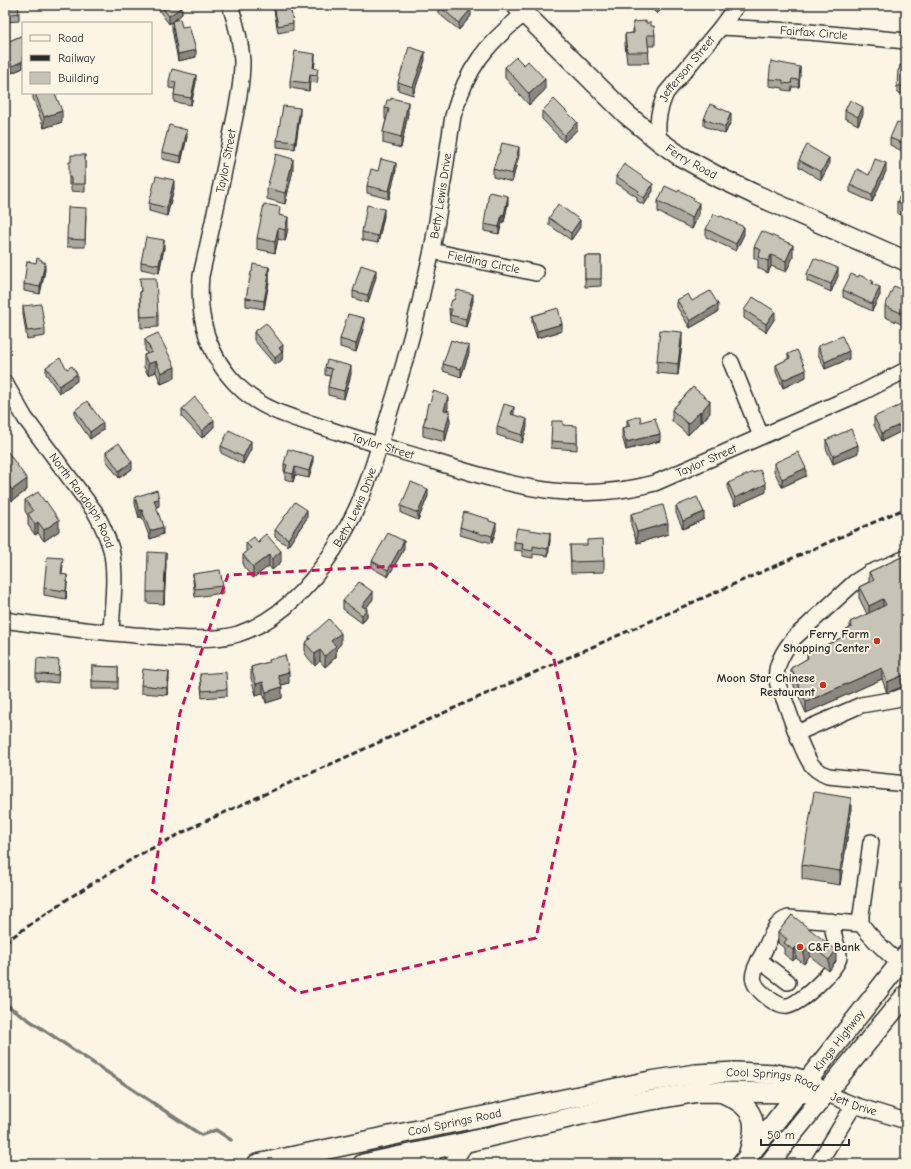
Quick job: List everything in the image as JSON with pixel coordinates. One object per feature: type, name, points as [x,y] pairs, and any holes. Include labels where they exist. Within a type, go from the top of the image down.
[{"type":"main road","name":"Ferry Road","points":[[520,9],[604,94],[659,141],[680,156],[720,178],[906,261]]},
{"type":"main road","name":"Kings Highway","points":[[745,1161],[903,959]]},
{"type":"main road","name":"Kings Highway","points":[[769,1164],[825,1093],[906,995]]},
{"type":"main road","name":"Cool Springs Road","points":[[257,1164],[650,1081],[696,1074],[736,1072],[776,1074],[793,1077],[802,1088]]},
{"type":"main road","name":"Cool Springs Road","points":[[363,1164],[431,1157],[468,1142],[623,1105],[698,1092],[723,1093],[802,1088],[825,1093]]},
{"type":"main road","points":[[723,1093],[740,1102],[749,1112],[752,1119],[754,1135],[745,1161]]},
{"type":"main road","points":[[431,1157],[430,1145],[435,1140],[473,1129],[492,1114]]},
{"type":"street","name":"Taylor Street","points":[[230,5],[235,18],[242,60],[240,85],[224,173],[201,276],[200,309],[208,341],[226,373],[238,386],[265,406],[281,414],[516,485],[552,491],[604,493],[632,489],[654,483],[863,392],[906,370]]},
{"type":"street","name":"Jefferson Street","points":[[659,141],[657,131],[658,117],[666,93],[721,27],[737,5]]},
{"type":"street","name":"Betty Lewis Drive","points":[[5,620],[111,632],[179,638],[208,638],[237,634],[258,626],[285,608],[301,592],[320,569],[346,530],[359,504],[380,445],[414,327],[432,251],[453,116],[458,99],[467,78],[481,56],[490,44],[506,28],[520,9]]},
{"type":"street","name":"Fairfax Circle","points":[[721,27],[809,32],[906,41]]},
{"type":"street","name":"Fielding Circle","points":[[432,251],[536,273]]},
{"type":"street","points":[[731,362],[761,436]]},
{"type":"street","name":"North Randolph Road","points":[[5,383],[26,418],[95,512],[104,528],[111,549],[114,568],[111,632]]},
{"type":"street","points":[[906,558],[869,573],[855,582],[788,646],[781,657],[777,680],[797,733],[814,768],[822,774],[828,776],[906,784]]},
{"type":"street","points":[[797,733],[861,705],[896,699],[906,695]]},
{"type":"street","points":[[871,842],[861,924],[877,943],[903,959]]},
{"type":"street","points":[[831,921],[840,958],[837,965],[826,978],[793,1005],[786,1007],[780,1006],[759,992],[753,981],[753,972],[775,929],[784,919],[788,918],[831,921],[861,924]]},
{"type":"street","points":[[759,960],[788,982]]},
{"type":"street","name":"Jett Drive","points":[[825,1093],[854,1105],[906,1121]]},
{"type":"street","points":[[818,1164],[854,1105]]},
{"type":"street","points":[[452,1164],[468,1142]]},
{"type":"highlighted area","points":[[431,564],[553,655],[576,757],[536,938],[299,993],[152,890],[180,713],[228,575]]},
{"type":"building","points":[[5,5],[18,5],[19,13],[5,15]]},
{"type":"building","points":[[160,5],[181,5],[182,7],[169,16]]},
{"type":"building","points":[[274,5],[290,5],[293,23],[278,26]]},
{"type":"building","points":[[438,5],[466,5],[471,9],[459,23]]},
{"type":"building","points":[[180,19],[182,27],[189,26],[196,50],[178,54],[172,21]]},
{"type":"building","points":[[646,21],[646,23],[651,23],[651,26],[654,26],[655,35],[647,35],[649,52],[627,52],[625,34],[634,33],[633,22]]},
{"type":"building","points":[[22,35],[22,61],[12,66],[5,49],[5,43]]},
{"type":"building","points":[[409,47],[425,52],[413,87],[398,82]]},
{"type":"building","points":[[295,51],[315,54],[313,68],[318,69],[317,75],[310,74],[309,83],[290,81]]},
{"type":"building","points":[[516,57],[524,65],[528,61],[545,79],[529,94],[505,67]]},
{"type":"building","points":[[771,61],[800,67],[799,80],[792,79],[791,84],[783,83],[783,80],[769,79]]},
{"type":"building","points":[[900,65],[906,65],[906,86],[897,86],[898,70]]},
{"type":"building","points":[[172,69],[196,75],[191,98],[174,95],[176,82],[169,81]]},
{"type":"building","points":[[35,94],[55,94],[62,111],[44,117]]},
{"type":"building","points":[[391,98],[408,102],[401,137],[383,132],[389,109],[385,108],[387,100],[391,100]]},
{"type":"building","points":[[554,99],[577,122],[564,135],[542,111]]},
{"type":"building","points":[[850,100],[863,107],[858,117],[845,110]]},
{"type":"building","points":[[710,104],[731,113],[725,127],[704,119]]},
{"type":"building","points":[[283,106],[300,108],[295,142],[277,140]]},
{"type":"building","points":[[897,122],[906,126],[906,140],[904,144],[890,138]]},
{"type":"building","points":[[169,125],[187,130],[181,156],[162,152]]},
{"type":"building","points":[[502,143],[519,147],[512,174],[493,169]]},
{"type":"building","points":[[807,145],[829,158],[821,172],[799,160]]},
{"type":"building","points":[[276,154],[293,159],[285,193],[267,188]]},
{"type":"building","points":[[71,155],[85,155],[85,184],[71,184],[71,178],[69,177],[69,162],[71,162]]},
{"type":"building","points":[[381,159],[396,163],[389,191],[367,186],[371,169],[378,171]]},
{"type":"building","points":[[875,159],[886,163],[872,195],[850,185],[857,169],[869,175]]},
{"type":"building","points":[[624,164],[653,184],[644,198],[637,193],[639,191],[616,176]]},
{"type":"building","points":[[156,176],[174,180],[167,208],[149,203]]},
{"type":"building","points":[[905,185],[906,186],[906,206],[897,202]]},
{"type":"building","points":[[665,186],[678,192],[679,190],[694,198],[693,200],[699,203],[692,218],[658,201]]},
{"type":"building","points":[[489,192],[508,196],[504,215],[502,214],[499,227],[484,224]]},
{"type":"building","points":[[264,204],[280,207],[279,215],[288,217],[285,230],[278,228],[275,242],[257,238]]},
{"type":"building","points":[[558,204],[580,220],[571,233],[549,218]]},
{"type":"building","points":[[367,205],[384,209],[378,236],[362,232]]},
{"type":"building","points":[[68,207],[86,208],[85,240],[67,239]]},
{"type":"building","points":[[714,214],[744,227],[736,244],[706,229]]},
{"type":"building","points":[[762,231],[793,245],[786,261],[771,255],[768,261],[758,257],[761,250],[754,247]]},
{"type":"building","points":[[146,237],[164,240],[159,265],[141,262]]},
{"type":"building","points":[[585,256],[601,256],[601,279],[585,279]]},
{"type":"building","points":[[37,258],[42,260],[42,262],[45,262],[40,287],[24,284],[27,261],[36,263]]},
{"type":"building","points":[[814,258],[838,268],[831,284],[807,274]]},
{"type":"building","points":[[253,264],[269,267],[264,301],[246,298]]},
{"type":"building","points":[[361,265],[376,270],[368,295],[353,291]]},
{"type":"building","points":[[851,274],[858,277],[859,275],[873,281],[872,284],[880,287],[872,304],[843,290]]},
{"type":"building","points":[[140,278],[156,278],[158,316],[141,317]]},
{"type":"building","points":[[894,286],[906,291],[906,315],[885,306]]},
{"type":"building","points":[[457,290],[473,294],[466,319],[450,315],[452,309],[449,309]]},
{"type":"building","points":[[710,291],[718,304],[690,321],[677,300],[688,294],[692,301]]},
{"type":"building","points":[[753,297],[775,311],[766,324],[744,310]]},
{"type":"building","points":[[41,304],[45,329],[27,331],[23,306]]},
{"type":"building","points":[[558,308],[562,324],[537,331],[532,316]]},
{"type":"building","points":[[348,314],[364,318],[356,344],[340,339]]},
{"type":"building","points":[[266,323],[283,345],[279,348],[282,352],[275,358],[254,332]]},
{"type":"building","points":[[660,330],[682,332],[678,364],[657,361]]},
{"type":"building","points":[[158,333],[175,367],[161,373],[156,361],[148,364],[144,355],[152,352],[145,339]]},
{"type":"building","points":[[842,336],[849,351],[825,362],[818,346]]},
{"type":"building","points":[[451,340],[469,346],[461,369],[443,364]]},
{"type":"building","points":[[797,350],[806,370],[783,380],[776,365],[790,358],[788,354]]},
{"type":"building","points":[[60,358],[67,369],[72,366],[77,374],[59,386],[46,367]]},
{"type":"building","points":[[327,360],[351,366],[344,391],[328,387],[332,369],[325,367]]},
{"type":"building","points":[[693,387],[710,401],[688,424],[672,410]]},
{"type":"building","points":[[433,391],[448,396],[444,410],[450,411],[445,431],[423,425],[428,403],[430,404]]},
{"type":"building","points":[[195,397],[214,420],[202,431],[182,409]]},
{"type":"building","points":[[87,401],[103,423],[90,432],[75,410]]},
{"type":"building","points":[[504,404],[514,407],[511,414],[527,419],[522,435],[497,427]]},
{"type":"building","points":[[901,405],[906,417],[906,422],[882,433],[874,417]]},
{"type":"building","points":[[640,416],[641,422],[655,418],[660,434],[626,442],[622,428],[630,426],[627,420]]},
{"type":"building","points":[[552,421],[563,421],[563,425],[577,426],[577,443],[551,441]]},
{"type":"building","points":[[851,429],[858,445],[833,456],[826,440]]},
{"type":"building","points":[[229,430],[251,441],[243,457],[221,446]]},
{"type":"building","points":[[119,443],[132,462],[119,471],[106,452]]},
{"type":"building","points":[[288,449],[313,456],[309,471],[295,467],[293,474],[285,472],[287,465],[284,464]]},
{"type":"building","points":[[7,451],[27,479],[12,490],[5,480],[5,452]]},
{"type":"building","points":[[798,452],[806,468],[782,479],[774,463]]},
{"type":"building","points":[[760,470],[766,484],[735,498],[728,483]]},
{"type":"building","points":[[411,482],[428,489],[418,513],[401,506]]},
{"type":"building","points":[[157,490],[159,499],[154,500],[163,527],[150,531],[142,510],[139,510],[135,497]]},
{"type":"building","points":[[38,492],[59,520],[44,530],[38,522],[35,524],[28,514],[33,511],[25,500]]},
{"type":"building","points":[[697,497],[704,512],[683,521],[676,506]]},
{"type":"building","points":[[295,502],[307,510],[288,539],[275,530]]},
{"type":"building","points":[[663,505],[668,523],[637,532],[631,514]]},
{"type":"building","points":[[464,512],[489,519],[489,521],[496,523],[492,536],[484,535],[460,527]]},
{"type":"building","points":[[517,528],[550,533],[548,549],[533,546],[533,551],[522,549],[523,543],[514,542]]},
{"type":"building","points":[[388,533],[404,541],[388,570],[372,561]]},
{"type":"building","points":[[266,534],[281,551],[272,559],[269,555],[253,567],[243,555],[251,548],[246,543],[254,537],[258,543],[260,542],[259,540]]},
{"type":"building","points":[[603,539],[604,561],[571,562],[570,545],[587,545],[587,540]]},
{"type":"building","points":[[148,552],[166,553],[164,592],[147,592]]},
{"type":"building","name":"Ferry Farm Shopping Center","points":[[906,555],[906,674],[887,682],[882,668],[806,702],[791,668],[808,658],[807,654],[845,636],[843,632],[852,627],[850,622],[886,605],[883,599],[869,606],[859,587],[874,580],[869,572]]},
{"type":"building","points":[[47,557],[63,558],[61,574],[67,575],[66,591],[44,588]]},
{"type":"building","points":[[220,570],[223,586],[195,589],[193,574]]},
{"type":"building","points":[[359,582],[373,592],[362,606],[367,609],[362,615],[343,601]]},
{"type":"building","points":[[329,619],[341,633],[331,641],[336,646],[325,656],[320,650],[315,654],[305,643],[310,639],[309,637]]},
{"type":"building","points":[[5,655],[8,656],[5,670]]},
{"type":"building","points":[[285,655],[289,672],[278,675],[282,687],[266,692],[263,682],[256,684],[251,667],[269,662],[269,660]]},
{"type":"building","points":[[37,658],[59,660],[58,675],[36,674]]},
{"type":"building","points":[[92,666],[118,667],[118,682],[92,681]]},
{"type":"building","points":[[143,669],[169,672],[167,688],[141,685]]},
{"type":"building","points":[[226,672],[227,689],[202,691],[200,674]]},
{"type":"building","points":[[814,792],[851,798],[840,871],[802,865]]},
{"type":"building","points":[[792,915],[836,950],[829,960],[810,945],[804,953],[796,947],[793,950],[784,943],[787,939],[778,932]]},
{"type":"waterway","points":[[5,1004],[201,1135],[216,1130],[231,1140]]},
{"type":"railway","points":[[5,942],[69,898],[137,856],[199,824],[461,705],[906,508]]},
{"type":"place","name":"Ferry Farm Shopping Center","points":[[877,641]]},
{"type":"place","name":"Moon Star Chinese Restaurant","points":[[823,685]]},
{"type":"place","name":"C&F Bank","points":[[800,947]]}]
